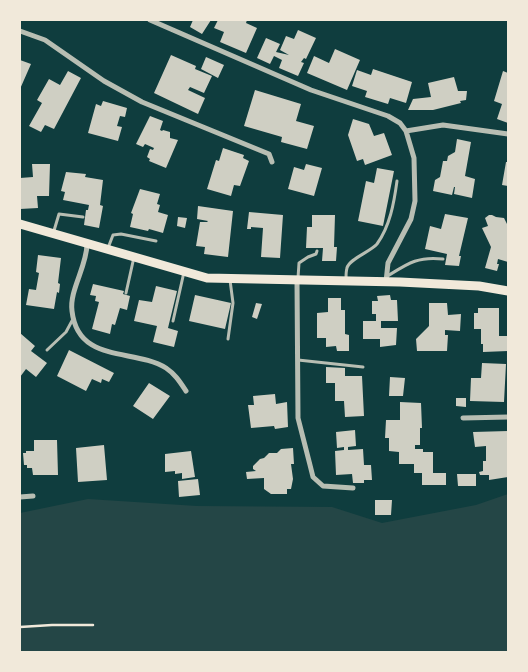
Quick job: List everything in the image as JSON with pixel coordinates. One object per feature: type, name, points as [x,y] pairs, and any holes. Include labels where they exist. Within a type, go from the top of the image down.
[{"type":"main road","points":[[20,224],[207,278],[345,282],[386,280],[479,286],[508,291]]},
{"type":"street","points":[[150,20],[311,90],[388,116],[400,123],[406,131],[414,158],[415,201],[411,219],[388,264],[386,280]]},
{"type":"street","points":[[20,31],[45,40],[104,81],[142,102],[219,134],[251,145],[269,154],[272,162]]},
{"type":"street","points":[[406,131],[443,125],[508,134]]},
{"type":"street","points":[[86,244],[85,256],[71,308],[73,319],[81,334],[96,348],[154,363],[166,368],[178,379],[186,391]]},
{"type":"street","points":[[297,281],[298,418],[313,477],[323,486],[354,488]]},
{"type":"street","points":[[463,418],[508,417]]},
{"type":"street","points":[[20,497],[33,496]]},
{"type":"lane","points":[[345,282],[349,264],[376,244],[384,231],[393,206],[396,182]]},
{"type":"lane","points":[[53,234],[59,214],[83,217]]},
{"type":"lane","points":[[107,249],[114,235],[121,234],[156,241]]},
{"type":"lane","points":[[297,281],[299,264],[318,252]]},
{"type":"lane","points":[[126,293],[134,257]]},
{"type":"lane","points":[[386,280],[407,264],[420,259],[443,259]]},
{"type":"lane","points":[[173,321],[184,272]]},
{"type":"lane","points":[[228,339],[233,303],[230,279]]},
{"type":"lane","points":[[47,350],[66,332],[73,319]]},
{"type":"lane","points":[[298,360],[363,367]]},
{"type":"path","points":[[20,626],[93,625]]},
{"type":"shaded area","points":[[508,494],[508,652],[20,652],[20,513],[88,499],[197,506],[332,507],[382,523],[476,505]]},
{"type":"building","points":[[193,20],[211,20],[202,34],[190,27]]},
{"type":"building","points":[[218,20],[247,20],[246,23],[257,28],[246,53],[220,42],[224,32],[214,28]]},
{"type":"building","points":[[298,30],[316,38],[306,59],[304,58],[301,62],[304,63],[298,76],[279,68],[282,60],[274,56],[270,64],[257,58],[266,38],[280,44],[276,52],[289,55],[280,50],[286,36],[294,39]]},
{"type":"building","points":[[335,49],[360,60],[347,90],[307,73],[314,56],[329,63]]},
{"type":"building","points":[[171,55],[196,66],[195,69],[212,76],[204,93],[190,87],[188,90],[205,98],[198,114],[154,93]]},
{"type":"building","points":[[206,57],[224,65],[218,78],[201,69]]},
{"type":"building","points":[[20,60],[31,64],[20,89]]},
{"type":"building","points":[[373,69],[412,82],[406,103],[390,98],[388,104],[365,97],[367,91],[352,86],[357,70],[371,75]]},
{"type":"building","points":[[68,71],[81,78],[54,129],[45,125],[41,132],[29,126],[42,103],[37,100],[49,79],[60,85]]},
{"type":"building","points":[[503,71],[508,73],[508,123],[497,119],[502,104],[494,101]]},
{"type":"building","points":[[454,77],[458,91],[467,91],[466,100],[433,110],[408,110],[413,99],[431,97],[428,83]]},
{"type":"building","points":[[255,90],[301,104],[296,121],[314,126],[307,149],[281,142],[282,137],[244,126]]},
{"type":"building","points":[[103,101],[127,108],[125,117],[120,116],[117,126],[122,127],[118,141],[88,133],[96,104],[101,106]]},
{"type":"building","points":[[150,116],[163,121],[160,130],[170,132],[170,138],[178,140],[166,168],[149,161],[150,159],[147,157],[150,149],[153,150],[154,148],[145,144],[143,147],[136,144]]},
{"type":"building","points":[[353,119],[369,124],[374,136],[384,133],[392,155],[365,165],[363,159],[357,161],[348,135]]},
{"type":"building","points":[[457,139],[471,142],[465,176],[475,179],[472,198],[454,194],[455,187],[452,195],[433,191],[435,180],[440,177],[443,161],[447,161],[448,156],[455,152]]},
{"type":"building","points":[[223,148],[244,155],[243,158],[249,161],[240,186],[234,185],[231,196],[207,189],[216,160],[219,161]]},
{"type":"building","points":[[506,162],[508,162],[508,186],[502,185]]},
{"type":"building","points":[[32,164],[50,164],[49,196],[37,196],[38,208],[20,209],[20,178],[33,177]]},
{"type":"building","points":[[306,164],[322,168],[314,196],[288,189],[294,167],[304,170]]},
{"type":"building","points":[[377,168],[394,171],[383,226],[358,221],[366,181],[374,183]]},
{"type":"building","points":[[66,172],[86,174],[85,177],[103,180],[100,205],[103,206],[99,228],[84,225],[86,210],[88,210],[89,205],[63,200],[65,192],[61,191]]},
{"type":"building","points":[[140,189],[160,194],[157,204],[160,205],[158,212],[168,215],[163,233],[130,227],[133,214],[131,213]]},
{"type":"building","points":[[198,206],[233,211],[228,257],[204,254],[205,247],[196,246],[200,222],[208,221],[197,219]]},
{"type":"building","points":[[249,212],[283,215],[280,258],[261,257],[263,228],[251,227],[251,229],[247,229]]},
{"type":"building","points":[[445,214],[468,218],[459,256],[461,256],[459,266],[445,265],[447,254],[425,249],[430,226],[441,229]]},
{"type":"building","points":[[312,215],[335,215],[334,247],[337,247],[336,261],[322,261],[323,248],[306,248],[307,227],[312,227]]},
{"type":"building","points":[[489,215],[504,218],[508,226],[508,262],[498,259],[497,271],[485,268],[491,247],[482,228],[488,226],[485,218]]},
{"type":"building","points":[[178,217],[187,218],[185,228],[177,226]]},
{"type":"building","points":[[38,255],[61,258],[58,283],[60,284],[59,293],[57,292],[54,309],[26,305],[29,289],[36,290],[39,273],[36,272]]},
{"type":"building","points":[[93,284],[124,291],[123,294],[130,296],[127,310],[120,308],[115,325],[112,324],[110,334],[92,329],[99,302],[95,301],[96,296],[90,295]]},
{"type":"building","points":[[156,286],[177,291],[168,328],[178,331],[174,347],[153,342],[157,326],[134,321],[139,300],[152,302]]},
{"type":"building","points":[[195,295],[231,303],[225,329],[189,321]]},
{"type":"building","points":[[390,295],[391,300],[397,300],[398,321],[381,321],[381,328],[397,328],[396,345],[380,347],[380,339],[363,339],[363,321],[376,321],[376,314],[372,314],[372,301],[378,301],[377,296]]},
{"type":"building","points":[[328,298],[341,298],[341,310],[345,310],[345,334],[349,335],[349,351],[337,351],[336,346],[326,347],[326,338],[317,338],[317,313],[328,312]]},
{"type":"building","points":[[256,303],[262,304],[257,319],[252,317]]},
{"type":"building","points":[[429,303],[447,303],[448,315],[461,314],[460,331],[445,330],[445,335],[448,335],[447,351],[417,351],[416,339],[429,326]]},
{"type":"building","points":[[478,308],[499,308],[499,336],[508,336],[508,351],[483,352],[481,329],[474,329],[474,313],[478,313]]},
{"type":"building","points":[[20,333],[35,346],[31,351],[47,363],[36,377],[26,369],[20,377]]},
{"type":"building","points":[[69,350],[114,373],[109,382],[102,379],[101,383],[92,379],[86,391],[57,376]]},
{"type":"building","points":[[482,363],[506,364],[504,402],[470,401],[471,378],[481,378]]},
{"type":"building","points":[[326,367],[345,368],[345,376],[362,376],[364,416],[345,417],[344,401],[335,401],[335,383],[326,383]]},
{"type":"building","points":[[390,377],[405,378],[403,396],[389,396]]},
{"type":"building","points":[[149,383],[170,396],[153,419],[133,406]]},
{"type":"building","points":[[275,394],[276,404],[287,402],[288,427],[275,429],[274,426],[251,428],[248,405],[254,405],[253,396]]},
{"type":"building","points":[[456,398],[466,398],[466,407],[456,406]]},
{"type":"building","points":[[400,402],[421,403],[422,428],[420,428],[420,445],[415,445],[415,449],[423,449],[423,452],[433,452],[433,473],[446,473],[446,485],[422,485],[422,473],[414,473],[414,464],[399,464],[399,452],[389,451],[389,438],[385,438],[386,420],[400,420]]},
{"type":"building","points":[[355,430],[356,446],[348,447],[348,450],[363,449],[364,465],[371,465],[372,480],[364,480],[364,483],[353,483],[352,474],[336,475],[335,451],[344,450],[344,447],[337,448],[336,432]]},
{"type":"building","points":[[508,431],[508,477],[489,480],[489,475],[480,475],[479,472],[483,471],[483,461],[486,461],[486,446],[475,447],[473,432]]},
{"type":"building","points":[[34,440],[57,440],[58,475],[33,475],[32,468],[27,468],[27,465],[24,465],[23,453],[34,451]]},
{"type":"building","points":[[104,445],[107,480],[78,482],[76,448]]},
{"type":"building","points":[[293,448],[294,464],[291,464],[293,479],[291,489],[287,489],[287,494],[271,494],[264,489],[264,478],[247,479],[246,472],[256,471],[253,469],[253,466],[260,459],[269,453],[277,453],[281,449]]},
{"type":"building","points":[[191,451],[195,477],[182,479],[182,473],[175,474],[175,471],[165,472],[165,454]]},
{"type":"building","points":[[457,474],[476,474],[476,486],[458,486]]},
{"type":"building","points":[[198,479],[200,495],[179,497],[178,481]]},
{"type":"building","points":[[375,500],[392,500],[391,515],[375,515]]}]
